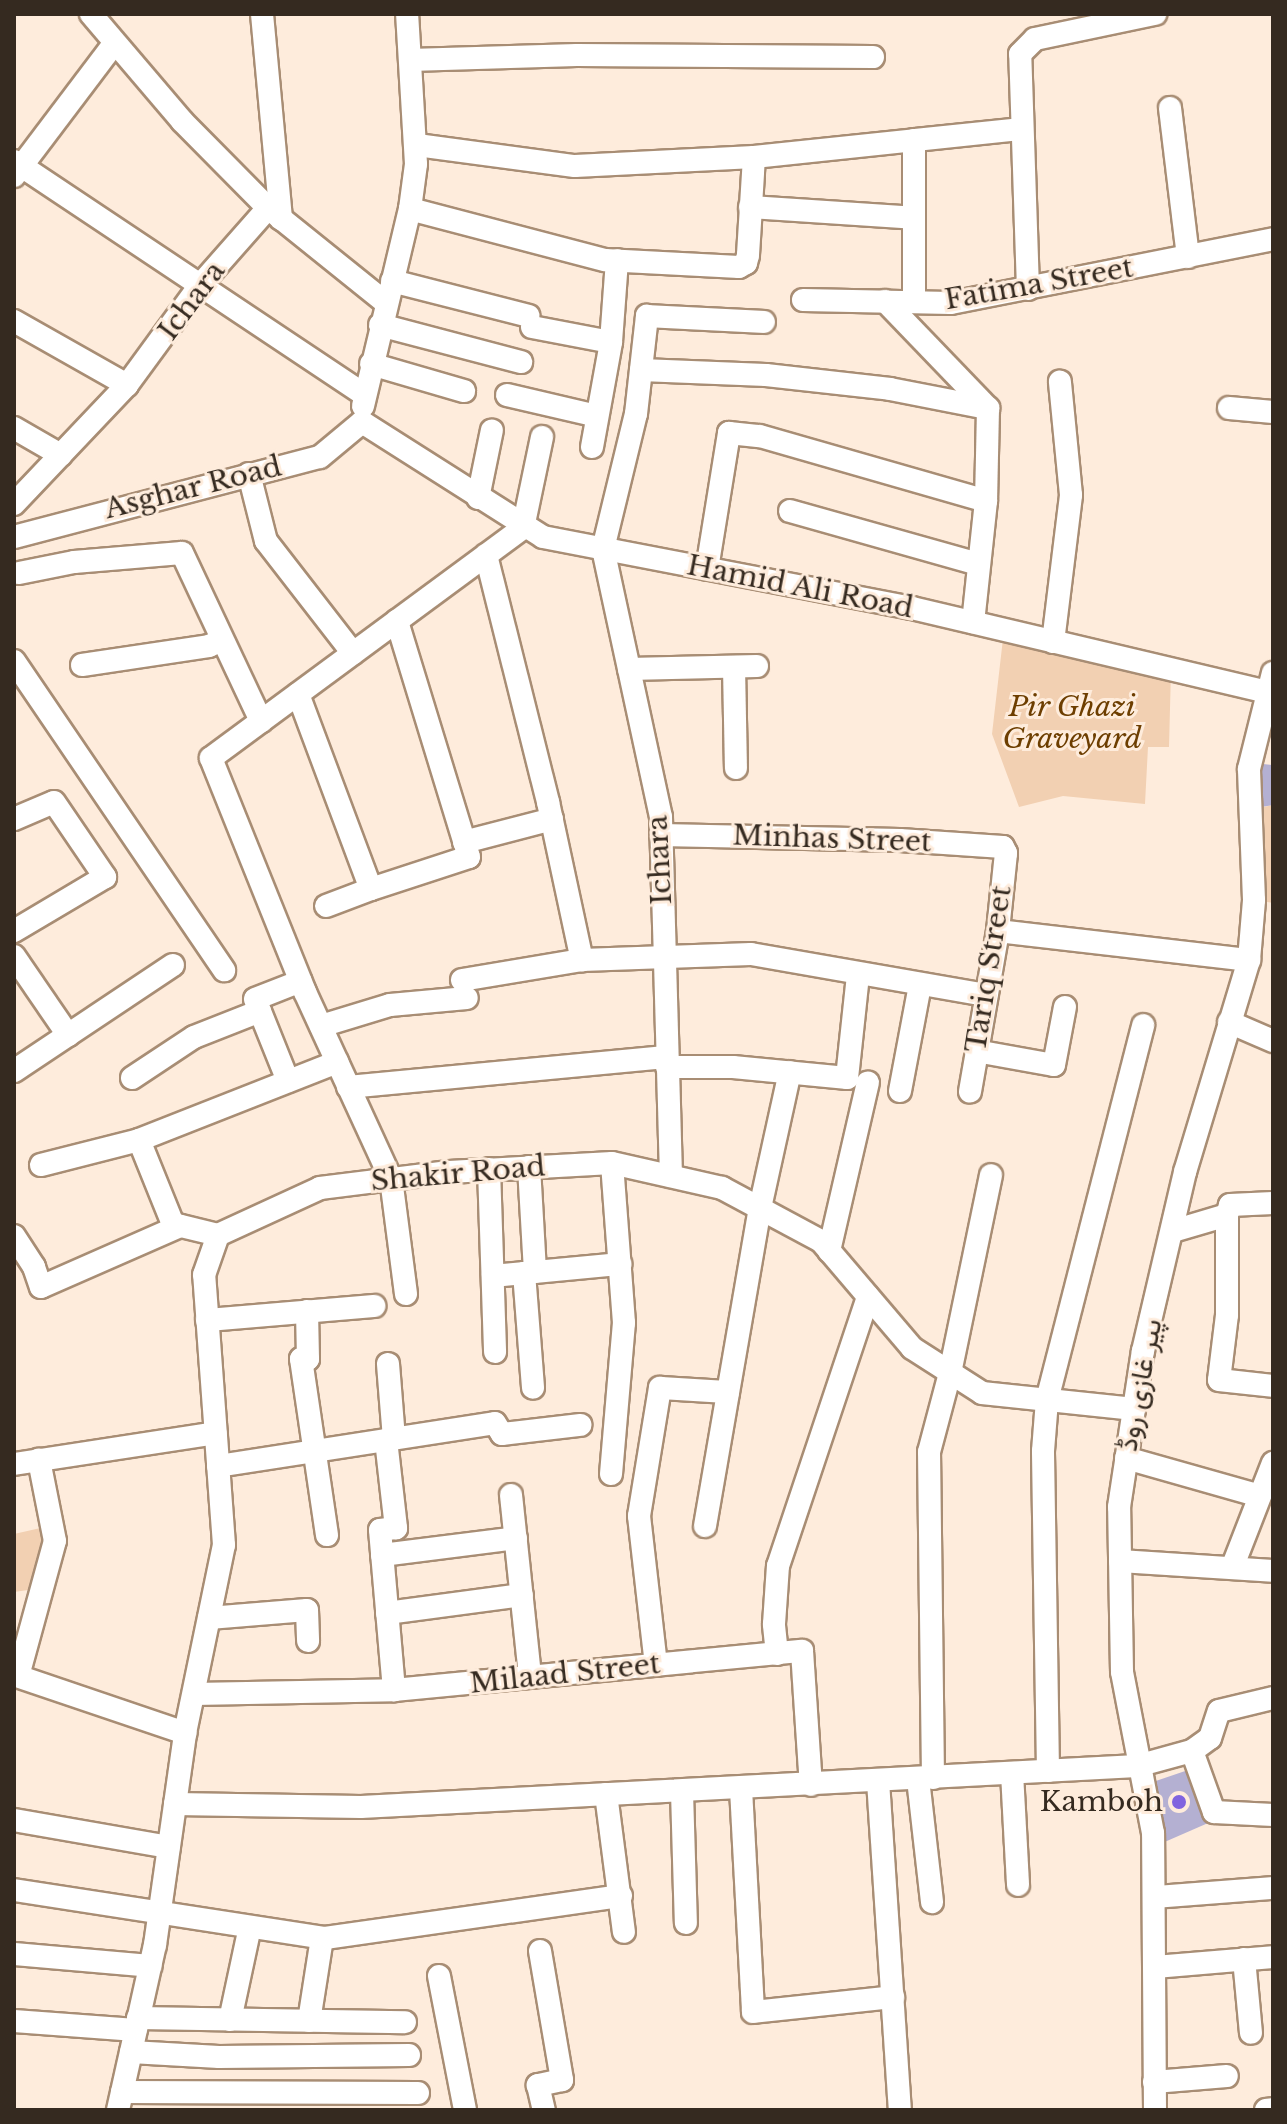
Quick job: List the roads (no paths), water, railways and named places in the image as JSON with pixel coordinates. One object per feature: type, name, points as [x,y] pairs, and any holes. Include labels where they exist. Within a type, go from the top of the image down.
[{"type":"street","points":[[91,14],[114,44],[274,214],[389,292],[531,321],[611,342]]},
{"type":"street","points":[[262,14],[274,214]]},
{"type":"street","points":[[362,422],[371,364],[410,209],[417,145],[407,14]]},
{"type":"street","points":[[1028,289],[1020,129],[1020,54],[1035,39],[1092,21],[1155,14]]},
{"type":"street","points":[[114,44],[16,168],[201,284],[365,395]]},
{"type":"street","points":[[410,60],[577,55],[873,57]]},
{"type":"street","points":[[1170,108],[1188,257]]},
{"type":"street","points":[[417,145],[575,166],[754,157],[1020,129]]},
{"type":"street","points":[[914,140],[914,302]]},
{"type":"street","points":[[410,209],[617,260],[739,267],[746,263],[748,255],[754,157]]},
{"type":"street","points":[[750,207],[914,218]]},
{"type":"street","name":"Ichara","points":[[15,501],[127,385],[201,284],[274,214]]},
{"type":"street","name":"Fatima Street","points":[[803,300],[951,303],[1273,239]]},
{"type":"street","points":[[592,447],[611,342],[617,260]]},
{"type":"street","points":[[885,301],[988,408],[986,501],[973,622]]},
{"type":"street","points":[[603,549],[636,414],[647,316],[764,322]]},
{"type":"street","points":[[14,321],[127,385]]},
{"type":"street","points":[[380,325],[521,362]]},
{"type":"street","points":[[371,364],[464,391]]},
{"type":"street","points":[[641,370],[766,375],[890,389],[988,408]]},
{"type":"street","points":[[1053,642],[1071,495],[1060,382]]},
{"type":"street","points":[[507,395],[597,416]]},
{"type":"street","points":[[1229,408],[1273,412]]},
{"type":"street","name":"Hamid Ali Road","points":[[362,422],[523,528],[543,537],[973,622],[1053,642],[1270,682]]},
{"type":"street","name":"Asghar Road","points":[[14,537],[320,457],[362,422]]},
{"type":"street","points":[[14,428],[61,455]]},
{"type":"street","points":[[478,498],[492,430]]},
{"type":"street","points":[[707,569],[731,432],[760,436],[986,501]]},
{"type":"street","points":[[406,1294],[391,1179],[301,981],[211,764],[215,752],[523,528],[542,437]]},
{"type":"street","points":[[249,474],[266,541],[353,653]]},
{"type":"street","points":[[790,511],[979,564]]},
{"type":"street","name":"Ichara","points":[[603,549],[661,817],[671,1176]]},
{"type":"street","points":[[19,573],[74,562],[182,553],[261,721]]},
{"type":"street","points":[[486,555],[552,819],[582,960]]},
{"type":"street","points":[[326,906],[469,857],[397,621]]},
{"type":"street","points":[[82,665],[209,646],[222,640]]},
{"type":"street","points":[[14,661],[224,970]]},
{"type":"street","points":[[629,669],[746,666],[736,768]]},
{"type":"street","name":"پیر غازی روڈ","points":[[1155,2110],[1153,1833],[1137,1766],[1122,1672],[1119,1507],[1143,1351],[1185,1172],[1249,960],[1254,889],[1249,769],[1270,682]]},
{"type":"street","points":[[298,694],[371,889]]},
{"type":"street","points":[[14,819],[54,802],[105,877],[14,931]]},
{"type":"street","points":[[464,842],[552,819]]},
{"type":"street","name":"Minhas Street","points":[[661,835],[885,840],[1003,847]]},
{"type":"street","name":"Tariq Street","points":[[970,1092],[998,931],[1006,853],[1003,847]]},
{"type":"street","points":[[998,931],[1249,960]]},
{"type":"street","points":[[321,1026],[390,1005],[582,960],[663,956],[751,954],[986,995]]},
{"type":"street","points":[[14,956],[68,1035]]},
{"type":"street","points":[[14,1071],[173,965]]},
{"type":"street","points":[[348,1087],[666,1062],[847,1078],[858,975]]},
{"type":"street","points":[[288,1081],[255,999],[301,981]]},
{"type":"street","points":[[900,1091],[920,985]]},
{"type":"street","points":[[976,1051],[1054,1065],[1065,1007]]},
{"type":"street","points":[[132,1078],[194,1037],[260,1011]]},
{"type":"street","points":[[1229,1022],[1273,1041]]},
{"type":"street","points":[[1048,1771],[1043,1451],[1047,1400],[1143,1025]]},
{"type":"street","points":[[41,1165],[139,1140],[337,1062]]},
{"type":"street","points":[[705,1526],[760,1208],[790,1072]]},
{"type":"street","points":[[829,1251],[868,1082]]},
{"type":"street","points":[[139,1140],[173,1224],[218,1235],[204,1275],[224,1545],[185,1733],[150,1966],[120,2101],[418,2093]]},
{"type":"street","points":[[611,1474],[624,1323],[612,1163]]},
{"type":"street","name":"Shakir Road","points":[[218,1235],[320,1188],[489,1169],[612,1163],[722,1188],[821,1241],[912,1348],[982,1393],[1134,1409]]},
{"type":"street","points":[[529,1167],[533,1388]]},
{"type":"street","points":[[489,1169],[495,1352]]},
{"type":"street","points":[[932,1902],[926,1778],[929,1452],[950,1373],[991,1175]]},
{"type":"street","points":[[1273,1203],[1230,1205],[1227,1215],[1227,1315],[1219,1380],[1273,1386]]},
{"type":"street","points":[[1173,1231],[1227,1215]]},
{"type":"street","points":[[14,1236],[34,1267],[41,1287],[180,1226]]},
{"type":"street","points":[[493,1276],[620,1264]]},
{"type":"street","points":[[777,1654],[774,1624],[778,1566],[868,1297]]},
{"type":"street","points":[[207,1320],[374,1306]]},
{"type":"street","points":[[307,1311],[308,1359],[301,1359],[327,1535]]},
{"type":"street","points":[[388,1364],[396,1528],[380,1530],[394,1690]]},
{"type":"street","points":[[656,1665],[639,1516],[660,1388],[728,1392]]},
{"type":"street","points":[[218,1466],[495,1423],[502,1434],[580,1425]]},
{"type":"street","points":[[14,1464],[216,1433]]},
{"type":"street","points":[[1126,1458],[1260,1496]]},
{"type":"street","points":[[39,1460],[55,1541],[16,1676],[185,1733]]},
{"type":"street","points":[[1232,1568],[1273,1463]]},
{"type":"street","points":[[511,1495],[530,1677]]},
{"type":"street","points":[[382,1555],[516,1538]]},
{"type":"street","points":[[1120,1561],[1273,1571]]},
{"type":"street","points":[[387,1613],[522,1595]]},
{"type":"street","points":[[209,1618],[307,1610],[308,1641]]},
{"type":"street","name":"Milaad Street","points":[[194,1694],[394,1690],[802,1651],[811,1785]]},
{"type":"street","points":[[175,1804],[361,1807],[1137,1766],[1192,1751],[1210,1738],[1219,1711],[1273,1698]]},
{"type":"street","points":[[1192,1751],[1214,1812],[1273,1815]]},
{"type":"street","points":[[1012,1773],[1018,1885]]},
{"type":"street","points":[[878,1781],[900,2110]]},
{"type":"street","points":[[741,1789],[753,2012],[893,1997]]},
{"type":"street","points":[[682,1792],[686,1923]]},
{"type":"street","points":[[606,1794],[624,1932]]},
{"type":"street","points":[[14,1820],[169,1847]]},
{"type":"street","points":[[1155,1897],[1273,1888]]},
{"type":"street","points":[[14,1890],[322,1938],[621,1896]]},
{"type":"street","points":[[230,2020],[250,1927]]},
{"type":"street","points":[[309,2021],[322,1938]]},
{"type":"street","points":[[540,1951],[562,2080],[538,2085],[544,2110]]},
{"type":"street","points":[[14,1954],[150,1966]]},
{"type":"street","points":[[1155,1967],[1273,1957]]},
{"type":"street","points":[[1244,1959],[1251,2033]]},
{"type":"street","points":[[439,1976],[465,2110]]},
{"type":"street","points":[[135,2034],[230,2020],[405,2022]]},
{"type":"street","points":[[14,2021],[135,2034],[219,2057],[409,2055]]},
{"type":"street","points":[[1154,2082],[1227,2076]]},
{"type":"place","name":"Kamboh","points":[[1179,1802]]},
{"type":"park label","name":"Pir Ghazi Graveyard","points":[[1072,723]]}]
